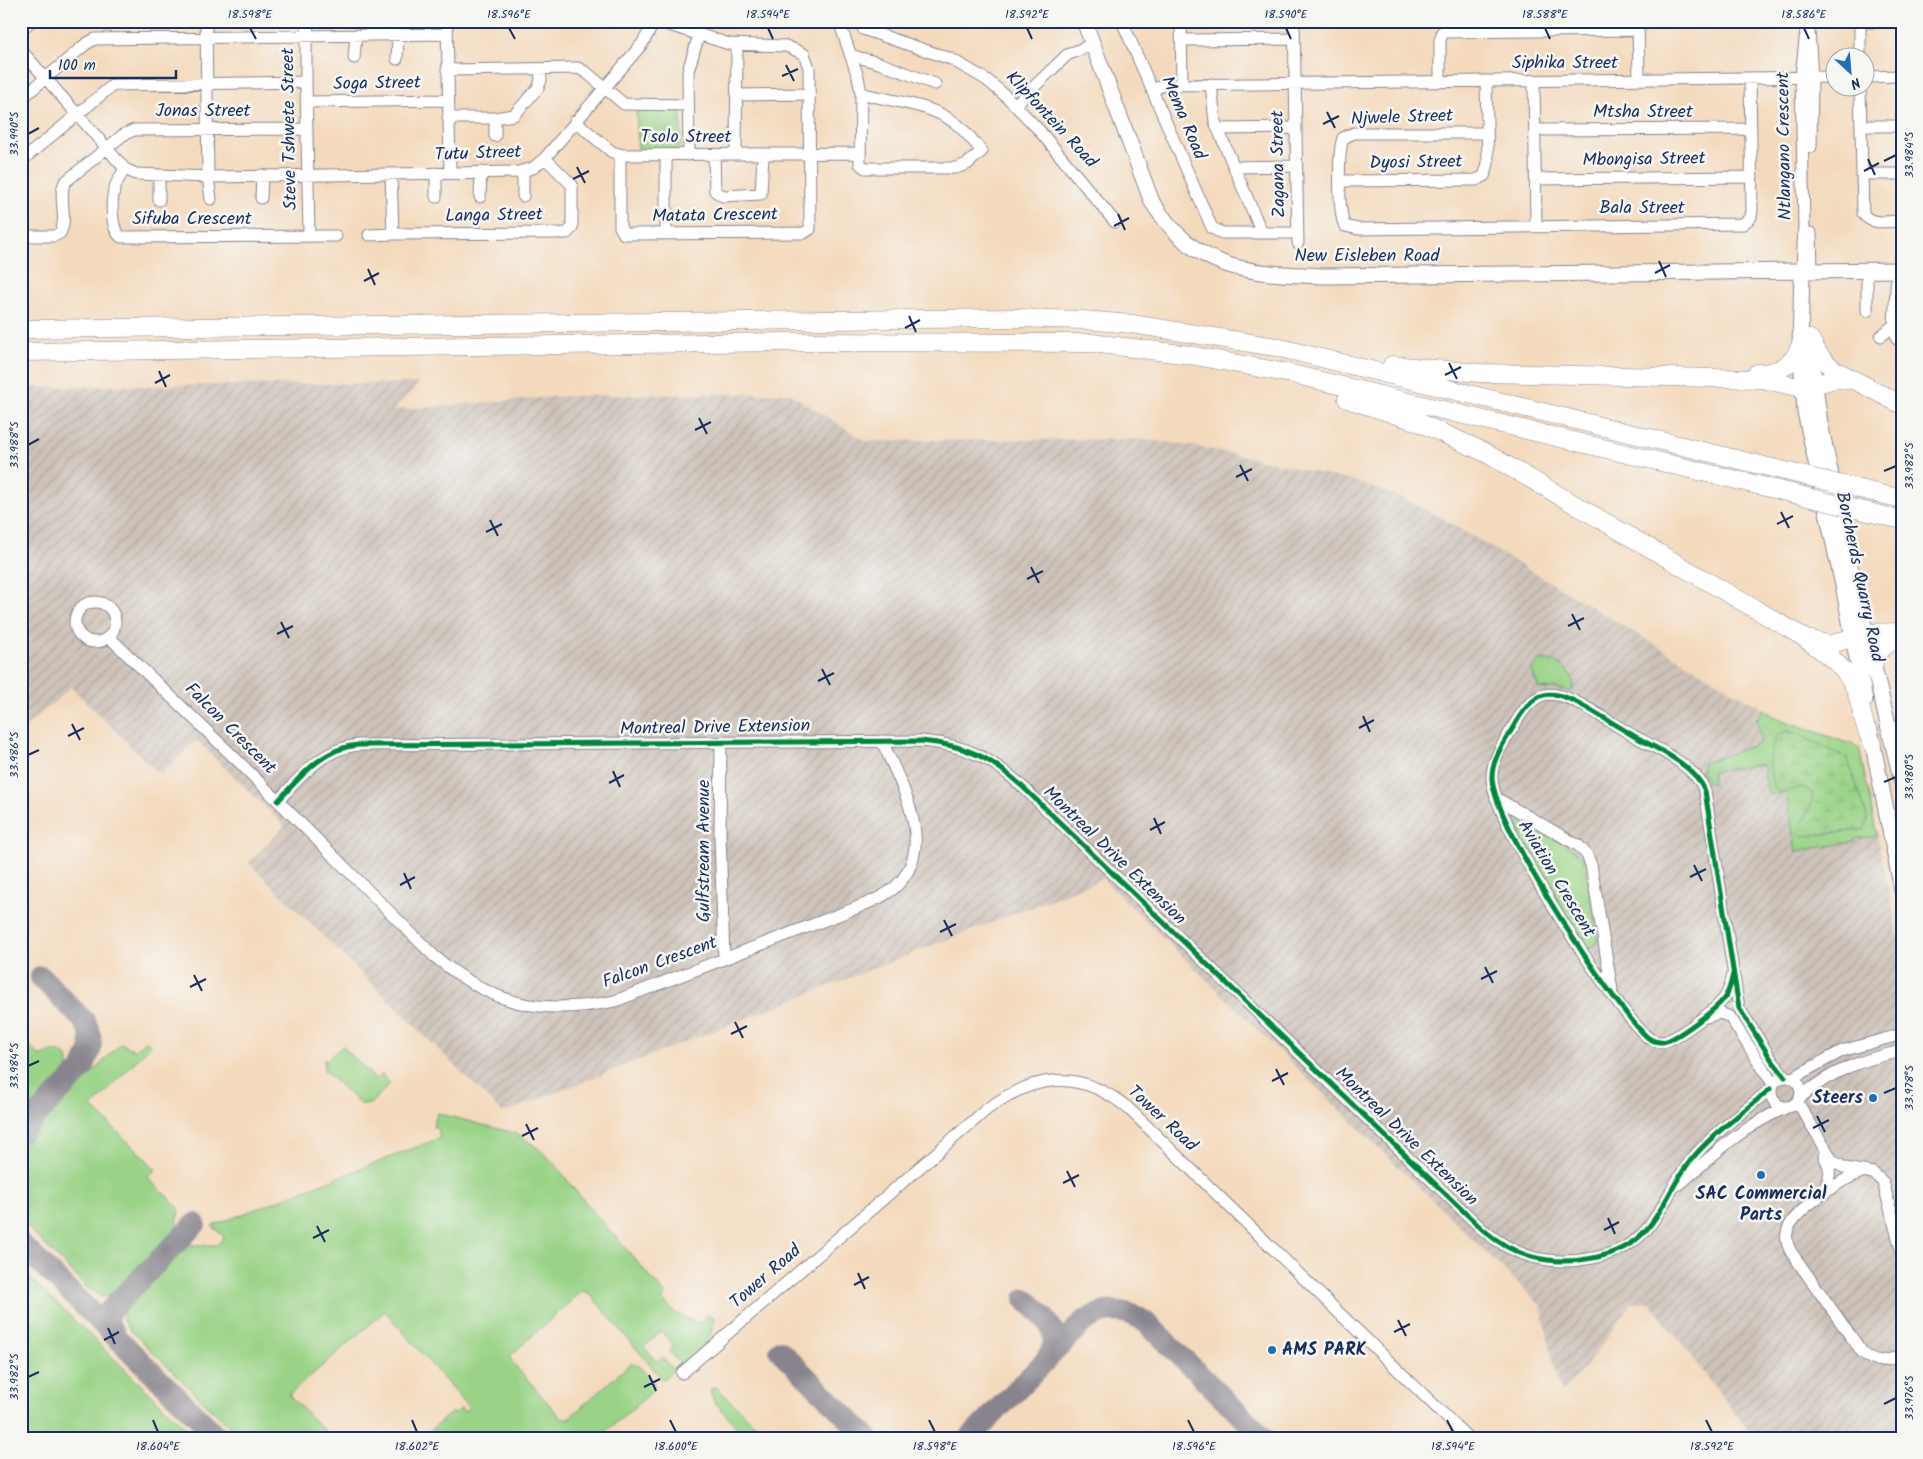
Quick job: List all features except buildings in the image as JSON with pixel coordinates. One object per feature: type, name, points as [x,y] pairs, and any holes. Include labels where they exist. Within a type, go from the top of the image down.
[{"type":"highway","points":[[21,329],[1044,318],[1122,323],[1185,331],[1300,353],[1902,499]]},
{"type":"highway","points":[[21,352],[786,342],[1092,343],[1190,355],[1292,374],[1902,520]]},
{"type":"highway","points":[[1728,378],[1737,374],[1769,373],[1782,369],[1796,357],[1805,342],[1826,363],[1852,380],[1902,405]]},
{"type":"highway","points":[[1300,353],[1450,372],[1728,378],[1772,380],[1808,387],[1835,380],[1852,380]]},
{"type":"highway","points":[[1190,355],[1209,367],[1387,410],[1448,434],[1509,467],[1800,636],[1826,654],[1848,676],[1856,692],[1867,734],[1872,742]]},
{"type":"highway","points":[[1800,636],[1827,645],[1837,644],[1859,635],[1902,632]]},
{"type":"highway","points":[[1872,668],[1876,656],[1884,646],[1890,642],[1902,639]]},
{"type":"main road","name":"New Eisleben Road","points":[[1084,21],[1152,202],[1173,230],[1194,248],[1207,257],[1235,268],[1272,275],[1325,276],[1807,271]]},
{"type":"main road","points":[[1807,271],[1899,269]]},
{"type":"main road","name":"Borcherds Quarry Road","points":[[1807,271],[1805,342],[1808,426],[1859,635],[1872,742],[1902,890]]},
{"type":"main road","name":"Borcherds Quarry Road","points":[[1859,635],[1872,668],[1902,782]]},
{"type":"street","points":[[21,30],[31,21]]},
{"type":"street","points":[[206,21],[210,199]]},
{"type":"street","name":"Steve Tshwete Street","points":[[309,21],[306,36],[309,236]]},
{"type":"street","points":[[447,21],[447,100],[450,172]]},
{"type":"street","points":[[635,21],[666,24],[737,45],[786,46],[798,50],[809,63],[809,154]]},
{"type":"street","points":[[839,21],[858,76],[861,93],[860,164],[865,168],[962,167],[982,151],[961,128],[940,115],[922,107],[861,93]]},
{"type":"street","name":"Mema Road","points":[[1122,21],[1212,228],[1222,233],[1262,233]]},
{"type":"street","points":[[1181,21],[1182,84]]},
{"type":"street","name":"Zagana Street","points":[[1262,233],[1297,238],[1294,21]]},
{"type":"street","points":[[1440,81],[1442,32],[1448,21]]},
{"type":"street","name":"Ntlangano Crescent","points":[[1807,21],[1807,271]]},
{"type":"street","name":"Tutu Street","points":[[125,169],[143,175],[159,176],[523,171],[533,168],[544,158],[642,44],[655,22]]},
{"type":"street","points":[[1860,48],[1860,22],[1902,22]]},
{"type":"street","points":[[1442,32],[1638,26],[1639,80]]},
{"type":"street","name":"Klipfontein Road","points":[[862,29],[951,59],[987,80],[1015,105],[1115,222]]},
{"type":"street","points":[[21,99],[86,44],[95,39],[447,34]]},
{"type":"street","points":[[689,155],[688,71],[699,35]]},
{"type":"street","points":[[354,58],[356,36]]},
{"type":"street","points":[[397,59],[398,36]]},
{"type":"street","points":[[1182,40],[1294,39]]},
{"type":"street","points":[[1015,105],[1067,55],[1093,44]]},
{"type":"street","points":[[736,154],[737,45]]},
{"type":"street","points":[[21,50],[125,169]]},
{"type":"street","points":[[850,55],[879,63],[935,84]]},
{"type":"street","points":[[448,118],[495,118],[510,116],[518,112],[538,88],[541,80],[540,69]]},
{"type":"street","points":[[447,70],[581,69],[620,101],[628,105],[688,105]]},
{"type":"street","points":[[1876,77],[1902,76]]},
{"type":"street","name":"Siphika Street","points":[[1152,90],[1164,85],[1182,84],[1826,77]]},
{"type":"street","points":[[1750,78],[1752,177]]},
{"type":"street","points":[[1534,80],[1536,226]]},
{"type":"street","name":"Dyosi Street","points":[[1341,181],[1476,180],[1484,176],[1487,169],[1486,81]]},
{"type":"street","points":[[21,161],[76,113],[113,84],[306,82]]},
{"type":"street","points":[[1211,84],[1215,122],[1262,233]]},
{"type":"street","points":[[737,95],[810,94]]},
{"type":"street","points":[[1861,98],[1862,205],[1866,217],[1876,222],[1902,221]]},
{"type":"street","name":"Soga Street","points":[[306,102],[447,100]]},
{"type":"street","points":[[495,118],[495,136]]},
{"type":"street","name":"Tsolo Street","points":[[575,121],[612,152],[620,155],[860,153]]},
{"type":"street","points":[[1862,126],[1902,126]]},
{"type":"street","name":"Jonas Street","points":[[21,236],[54,236],[60,233],[63,226],[64,184],[127,132],[134,130],[207,128],[307,129]]},
{"type":"street","points":[[1218,129],[1295,128]]},
{"type":"street","name":"Mtsha Street","points":[[1536,130],[1751,129]]},
{"type":"street","name":"Njwele Street","points":[[1343,222],[1341,142],[1343,138],[1350,134],[1487,133]]},
{"type":"street","name":"Matata Crescent","points":[[620,155],[621,231],[626,235],[807,232],[811,227],[809,154]]},
{"type":"street","points":[[666,155],[666,234]]},
{"type":"street","points":[[714,155],[715,191],[723,196],[760,194],[762,155]]},
{"type":"street","name":"Langa Street","points":[[393,234],[569,232],[572,228],[572,185],[544,158]]},
{"type":"street","points":[[1234,167],[1296,166]]},
{"type":"street","name":"Sifuba Crescent","points":[[125,169],[116,185],[113,196],[115,228],[121,237],[336,236]]},
{"type":"street","points":[[523,171],[523,196]]},
{"type":"street","points":[[480,197],[481,172]]},
{"type":"street","points":[[436,173],[436,197]]},
{"type":"street","points":[[369,235],[393,234],[391,174]]},
{"type":"street","points":[[1862,174],[1902,174]]},
{"type":"street","points":[[261,198],[262,175]]},
{"type":"street","points":[[159,176],[159,200]]},
{"type":"street","name":"Mbongisa Street","points":[[1536,179],[1752,177]]},
{"type":"street","name":"Bala Street","points":[[1343,222],[1347,227],[1358,229],[1735,225],[1748,221],[1752,210],[1752,177]]},
{"type":"street","points":[[1867,269],[1867,311]]},
{"type":"street","points":[[1897,339],[1894,324],[1899,269]]},
{"type":"street","points":[[1881,336],[1894,324]]},
{"type":"street","name":"Falcon Crescent","points":[[109,637],[434,956],[452,971],[491,995],[541,1006],[593,1005],[622,998],[880,898],[894,889],[903,878],[915,851],[917,839],[915,827],[882,741]]},
{"type":"street","name":"Aviation Crescent","points":[[1733,974],[1728,992],[1722,1002],[1670,1039],[1661,1042],[1651,1040],[1644,1034],[1613,994],[1526,861],[1496,798],[1492,777],[1495,758],[1521,712],[1530,702],[1547,694],[1567,696],[1685,767],[1699,779],[1705,790],[1733,974],[1741,1011],[1771,1060],[1789,1078]]},
{"type":"street","name":"Montreal Drive Extension","points":[[278,801],[306,770],[329,752],[347,746],[921,741],[945,743],[964,748],[989,760],[1010,776],[1482,1229],[1507,1246],[1542,1259],[1571,1260],[1599,1256],[1630,1243],[1645,1232],[1673,1190],[1684,1169],[1701,1149],[1772,1087]]},
{"type":"street","name":"Gulfstream Avenue","points":[[721,742],[720,834],[724,959]]},
{"type":"street","name":"Aviation Crescent","points":[[1496,798],[1579,846],[1587,855],[1591,865],[1613,994]]},
{"type":"street","name":"Aviation Crescent","points":[[1698,1020],[1720,1013],[1730,1017],[1772,1087]]},
{"type":"street","points":[[1902,1034],[1842,1051],[1789,1078],[1778,1079],[1772,1087],[1773,1102],[1793,1104],[1833,1161],[1842,1168],[1879,1177],[1886,1186],[1902,1252]]},
{"type":"street","name":"Montreal Drive Extension","points":[[1673,1190],[1724,1144],[1756,1122],[1793,1104],[1825,1078],[1840,1070],[1873,1058],[1902,1051]]},
{"type":"street","points":[[1789,1078],[1800,1088],[1793,1104]]},
{"type":"street","name":"Tower Road","points":[[682,1373],[986,1110],[1013,1091],[1047,1081],[1064,1081],[1096,1087],[1128,1108],[1468,1438]]},
{"type":"street","points":[[1793,1104],[1830,1169],[1829,1180],[1819,1197]]},
{"type":"street","points":[[1862,1172],[1843,1180],[1819,1197],[1788,1229],[1787,1240],[1789,1249],[1864,1355],[1884,1362],[1902,1355]]},
{"type":"shaded area","points":[[419,383],[393,410],[564,396],[789,393],[865,441],[1139,439],[1188,445],[1254,458],[1357,482],[1402,498],[1440,517],[1777,717],[1859,747],[1902,955],[1902,1438],[1754,1438],[1650,1302],[1632,1303],[1584,1369],[1561,1393],[1541,1306],[1103,879],[503,1113],[249,863],[285,826],[196,740],[160,775],[71,687],[21,731],[21,387]]},
{"type":"green space","points":[[681,110],[681,146],[678,150],[638,149],[636,111]]},
{"type":"green space","points":[[1541,661],[1559,664],[1569,672],[1572,677],[1573,689],[1569,691],[1556,688],[1539,689],[1532,671],[1536,664]]},
{"type":"green space","points":[[1763,709],[1777,718],[1859,747],[1877,836],[1855,839],[1855,842],[1796,851],[1786,793],[1768,794],[1763,764],[1711,772],[1713,784],[1707,782],[1701,771],[1703,763],[1761,743],[1757,719]]},
{"type":"green space","points":[[1788,731],[1799,734],[1847,758],[1867,816],[1864,830],[1802,836],[1799,834],[1801,823],[1811,804],[1812,793],[1803,787],[1780,792],[1773,787],[1770,773],[1771,753],[1775,740],[1778,734]]},
{"type":"green space","points":[[1527,821],[1581,855],[1586,866],[1598,942],[1593,947],[1586,946],[1529,856],[1516,831],[1518,823]]},
{"type":"green space","points":[[21,1037],[41,1057],[52,1052],[66,1055],[68,1065],[66,1072],[21,1117]]},
{"type":"green space","points":[[146,1040],[151,1045],[92,1107],[156,1169],[148,1178],[179,1208],[177,1227],[110,1294],[102,1297],[86,1287],[21,1220],[21,1147],[121,1043],[134,1050]]},
{"type":"green space","points":[[343,1046],[376,1080],[382,1074],[390,1084],[370,1104],[360,1104],[324,1070],[324,1059],[328,1059]]},
{"type":"green space","points":[[437,1113],[518,1134],[539,1149],[556,1165],[573,1188],[666,1295],[662,1300],[677,1314],[700,1323],[707,1315],[714,1317],[712,1331],[704,1345],[699,1352],[681,1365],[669,1351],[674,1346],[661,1331],[644,1347],[657,1362],[663,1357],[673,1370],[663,1380],[589,1293],[582,1291],[510,1356],[512,1362],[562,1419],[569,1418],[631,1363],[638,1365],[654,1383],[654,1390],[598,1438],[422,1438],[452,1412],[454,1414],[461,1408],[464,1412],[469,1408],[385,1311],[289,1395],[332,1438],[241,1438],[128,1328],[123,1320],[123,1313],[189,1245],[217,1245],[224,1237],[212,1226],[440,1138],[437,1128],[433,1127]]},
{"type":"green space","points":[[21,1269],[196,1438],[21,1438]]},
{"type":"green space","points":[[715,1386],[769,1438],[746,1438],[713,1400],[710,1390]]},
{"type":"taxiway","points":[[21,1131],[83,1068],[91,1048],[90,1033],[85,1022],[41,977]]},
{"type":"taxiway","points":[[115,1335],[107,1322],[109,1311],[195,1224]]},
{"type":"taxiway","points":[[21,1244],[219,1438]]},
{"type":"taxiway","points":[[1025,1299],[1050,1325],[1053,1333],[1052,1349],[1047,1358]]},
{"type":"taxiway","points":[[970,1438],[1083,1322],[1099,1314],[1116,1311],[1132,1315],[1148,1324],[1264,1438]]},
{"type":"taxiway","points":[[780,1351],[868,1438]]},
{"type":"cycle path","points":[[1733,974],[1728,992],[1721,1002],[1686,1030],[1662,1042],[1654,1041],[1647,1037],[1608,989],[1582,952],[1533,872],[1512,834],[1498,802],[1492,779],[1494,764],[1507,737],[1523,711],[1531,702],[1547,694],[1566,697],[1577,702],[1664,752],[1684,766],[1700,782],[1705,791],[1739,1008],[1771,1059],[1785,1077]]},
{"type":"cycle path","points":[[278,801],[313,765],[345,747],[358,745],[921,741],[965,750],[990,761],[1025,789],[1482,1229],[1505,1246],[1532,1257],[1546,1260],[1561,1261],[1592,1258],[1608,1254],[1635,1240],[1646,1230],[1658,1214],[1691,1160],[1719,1132],[1770,1089]]},
{"type":"place","name":"Steers","points":[[1873,1098]]},
{"type":"place","name":"SAC Commercial Parts","points":[[1761,1175]]},
{"type":"place","name":"AMS PARK","points":[[1272,1350]]}]
